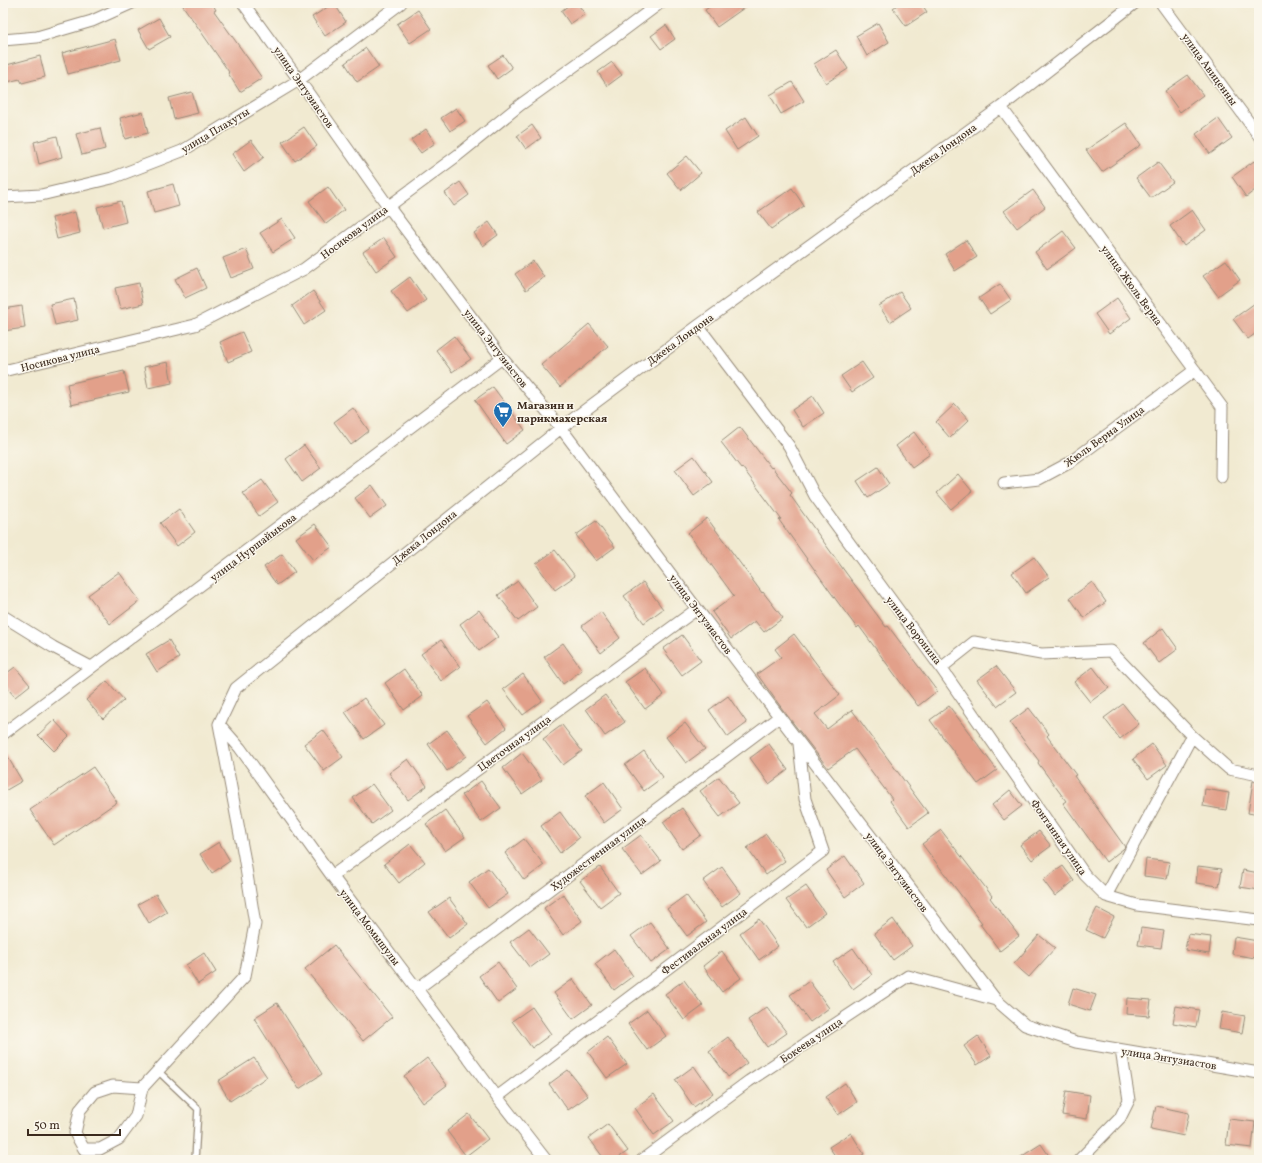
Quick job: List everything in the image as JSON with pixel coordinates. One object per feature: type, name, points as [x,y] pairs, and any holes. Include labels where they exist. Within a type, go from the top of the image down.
[{"type":"street","points":[[3,40],[44,35],[92,21],[132,3]]},
{"type":"street","name":"улица Энтузиастов","points":[[243,3],[388,206],[502,358],[561,428],[697,610],[996,1000],[1025,1025],[1076,1042],[1259,1073]]},
{"type":"street","name":"улица Плахуты","points":[[3,197],[41,195],[112,178],[182,151],[299,80],[401,3]]},
{"type":"street","name":"Носикова улица","points":[[3,371],[195,325],[304,269],[458,155],[520,105],[660,3]]},
{"type":"street","name":"Джека Лондона","points":[[219,724],[236,688],[561,428],[698,326],[1001,107],[1135,3]]},
{"type":"street","name":"улица Авиценны","points":[[1161,3],[1259,136]]},
{"type":"street","name":"улица Жюль Верна","points":[[1001,107],[1222,407],[1221,477]]},
{"type":"street","name":"улица Воронина","points":[[698,326],[789,446],[815,496],[940,668],[974,642],[1041,654],[1111,651],[1192,736],[1229,769],[1259,775]]},
{"type":"street","name":"улица Нуршайыкова","points":[[3,734],[502,358]]},
{"type":"street","name":"Жюль Верна Улица","points":[[1004,483],[1039,479],[1068,463],[1195,370]]},
{"type":"street","name":"Цветочная улица","points":[[332,876],[697,610]]},
{"type":"street","points":[[3,616],[53,647],[92,667]]},
{"type":"street","name":"Фонтанная улица","points":[[940,668],[1085,875],[1106,896],[1136,905],[1259,920]]},
{"type":"street","name":"Художественная улица","points":[[417,989],[779,717]]},
{"type":"street","points":[[142,1088],[113,1086],[95,1092],[80,1110],[75,1133],[84,1149],[100,1149],[119,1139],[136,1116],[142,1088],[245,976],[256,924],[219,724]]},
{"type":"street","name":"улица Момышулы","points":[[219,724],[240,748],[332,876],[497,1097],[546,1160]]},
{"type":"street","points":[[1106,896],[1192,736]]},
{"type":"street","name":"Фестивальная улица","points":[[497,1097],[823,851],[805,799],[799,744]]},
{"type":"street","name":"Бокеева улица","points":[[642,1160],[749,1081],[908,976],[996,1000]]},
{"type":"street","points":[[1080,1160],[1120,1118],[1129,1100],[1121,1050]]},
{"type":"lane","points":[[158,1071],[198,1109],[195,1160]]},
{"type":"building","points":[[181,3],[212,3],[216,10],[214,11],[262,78],[240,92],[228,73],[229,72]]},
{"type":"building","points":[[334,3],[346,22],[325,36],[312,17]]},
{"type":"building","points":[[572,3],[577,3],[585,14],[570,24],[561,11]]},
{"type":"building","points":[[715,3],[751,3],[717,27],[705,10]]},
{"type":"building","points":[[900,3],[921,3],[927,12],[906,26],[893,8]]},
{"type":"building","points":[[418,10],[431,29],[410,43],[397,24]]},
{"type":"building","points":[[159,18],[170,37],[149,49],[138,30]]},
{"type":"building","points":[[878,23],[889,42],[867,56],[856,36]]},
{"type":"building","points":[[666,25],[675,39],[661,49],[651,36]]},
{"type":"building","points":[[115,39],[121,60],[68,74],[62,53]]},
{"type":"building","points":[[366,48],[379,67],[357,82],[345,63]]},
{"type":"building","points":[[836,50],[848,69],[826,83],[814,64]]},
{"type":"building","points":[[503,55],[512,68],[497,79],[488,65]]},
{"type":"building","points":[[40,56],[45,77],[22,83],[20,79],[3,83],[3,66]]},
{"type":"building","points":[[612,62],[622,75],[607,86],[598,72]]},
{"type":"building","points":[[1188,75],[1203,95],[1180,112],[1165,91]]},
{"type":"building","points":[[792,82],[804,101],[781,114],[770,95]]},
{"type":"building","points":[[192,92],[198,113],[174,119],[169,98]]},
{"type":"building","points":[[456,108],[465,121],[450,131],[441,118]]},
{"type":"building","points":[[143,112],[148,133],[125,139],[120,118]]},
{"type":"building","points":[[746,117],[758,136],[737,150],[725,131]]},
{"type":"building","points":[[1218,118],[1232,138],[1210,154],[1196,134]]},
{"type":"building","points":[[1126,123],[1141,145],[1102,172],[1086,150]]},
{"type":"building","points":[[532,125],[541,138],[526,149],[517,136]]},
{"type":"building","points":[[304,127],[317,146],[295,161],[282,142]]},
{"type":"building","points":[[100,128],[105,149],[82,155],[76,134]]},
{"type":"building","points":[[426,129],[435,143],[421,153],[411,140]]},
{"type":"building","points":[[57,136],[62,157],[39,164],[34,142]]},
{"type":"building","points":[[251,140],[264,157],[244,172],[232,154]]},
{"type":"building","points":[[687,156],[701,173],[681,190],[667,173]]},
{"type":"building","points":[[1254,161],[1259,169],[1259,187],[1246,197],[1232,177]]},
{"type":"building","points":[[1158,162],[1173,182],[1151,198],[1136,178]]},
{"type":"building","points":[[460,182],[469,195],[454,206],[445,193]]},
{"type":"building","points":[[173,184],[179,206],[154,213],[148,191]]},
{"type":"building","points":[[328,187],[344,210],[326,224],[309,201]]},
{"type":"building","points":[[792,188],[804,206],[771,229],[758,212]]},
{"type":"building","points":[[1033,190],[1045,207],[1017,228],[1004,211]]},
{"type":"building","points":[[121,201],[126,222],[103,228],[97,207]]},
{"type":"building","points":[[1192,210],[1206,230],[1184,246],[1170,226]]},
{"type":"building","points":[[75,212],[80,233],[57,239],[52,218]]},
{"type":"building","points":[[282,219],[295,238],[273,252],[260,233]]},
{"type":"building","points":[[489,222],[498,235],[483,246],[474,233]]},
{"type":"building","points":[[1063,231],[1076,248],[1047,269],[1035,252]]},
{"type":"building","points":[[384,238],[397,257],[376,271],[363,252]]},
{"type":"building","points":[[966,240],[977,257],[955,271],[945,254]]},
{"type":"building","points":[[246,249],[254,269],[231,278],[223,258]]},
{"type":"building","points":[[1226,260],[1240,280],[1218,296],[1203,276]]},
{"type":"building","points":[[533,261],[544,277],[526,290],[515,274]]},
{"type":"building","points":[[197,268],[206,288],[185,298],[175,279]]},
{"type":"building","points":[[410,277],[426,300],[408,313],[391,291]]},
{"type":"building","points":[[139,283],[143,304],[120,309],[115,288]]},
{"type":"building","points":[[1000,284],[1011,300],[990,314],[979,298]]},
{"type":"building","points":[[313,291],[326,310],[304,325],[292,306]]},
{"type":"building","points":[[900,292],[911,308],[890,322],[879,306]]},
{"type":"building","points":[[1117,298],[1131,318],[1109,334],[1095,314]]},
{"type":"building","points":[[74,299],[78,320],[55,325],[50,304]]},
{"type":"building","points":[[1255,303],[1259,308],[1259,331],[1248,339],[1233,319]]},
{"type":"building","points":[[22,306],[25,328],[3,331],[3,309]]},
{"type":"building","points":[[589,324],[608,346],[560,387],[541,365]]},
{"type":"building","points":[[242,332],[251,352],[228,362],[220,342]]},
{"type":"building","points":[[454,336],[471,359],[452,372],[436,350]]},
{"type":"building","points":[[168,362],[172,383],[148,388],[144,367]]},
{"type":"building","points":[[862,362],[873,378],[852,392],[841,376]]},
{"type":"building","points":[[124,371],[129,392],[71,405],[67,384]]},
{"type":"building","points":[[493,387],[525,430],[506,444],[475,400]]},
{"type":"building","points":[[813,396],[824,413],[803,427],[792,410]]},
{"type":"building","points":[[955,404],[969,420],[950,438],[936,422]]},
{"type":"building","points":[[353,408],[369,431],[351,445],[334,422]]},
{"type":"building","points":[[740,427],[792,493],[790,495],[886,627],[888,626],[937,691],[918,706],[859,626],[857,628],[779,520],[781,519],[721,442]]},
{"type":"building","points":[[914,432],[930,454],[912,467],[896,446]]},
{"type":"building","points":[[304,445],[321,468],[302,482],[286,459]]},
{"type":"building","points":[[694,456],[713,482],[694,496],[675,470]]},
{"type":"building","points":[[878,467],[889,484],[868,498],[857,481]]},
{"type":"building","points":[[958,474],[972,491],[951,509],[937,493]]},
{"type":"building","points":[[262,480],[278,502],[259,516],[243,493]]},
{"type":"building","points":[[372,485],[387,506],[370,518],[355,498]]},
{"type":"building","points":[[179,509],[195,532],[177,546],[160,523]]},
{"type":"building","points":[[707,518],[762,593],[763,592],[783,618],[764,632],[755,621],[731,639],[712,612],[734,596],[688,533]]},
{"type":"building","points":[[596,521],[615,547],[596,561],[576,535]]},
{"type":"building","points":[[315,524],[332,547],[313,560],[296,538]]},
{"type":"building","points":[[555,550],[575,576],[555,590],[536,564]]},
{"type":"building","points":[[282,554],[295,572],[277,585],[264,567]]},
{"type":"building","points":[[1034,557],[1049,577],[1026,593],[1012,573]]},
{"type":"building","points":[[119,572],[140,601],[110,624],[88,595]]},
{"type":"building","points":[[518,581],[537,607],[518,621],[498,595]]},
{"type":"building","points":[[643,582],[663,609],[644,623],[624,596]]},
{"type":"building","points":[[1092,582],[1106,602],[1084,618],[1070,598]]},
{"type":"building","points":[[479,610],[498,637],[479,651],[460,624]]},
{"type":"building","points":[[601,612],[620,638],[601,653],[582,626]]},
{"type":"building","points":[[1163,628],[1178,649],[1159,663],[1144,643]]},
{"type":"building","points":[[794,634],[840,695],[815,714],[827,729],[852,710],[928,813],[909,827],[890,801],[892,799],[855,749],[828,768],[757,674],[781,657],[775,649]]},
{"type":"building","points":[[682,635],[701,661],[682,675],[663,649]]},
{"type":"building","points":[[169,640],[179,658],[157,672],[146,654]]},
{"type":"building","points":[[441,640],[460,667],[441,681],[421,654]]},
{"type":"building","points":[[563,643],[582,670],[563,684],[544,657]]},
{"type":"building","points":[[996,666],[1016,692],[997,706],[977,680]]},
{"type":"building","points":[[15,667],[30,685],[15,697],[3,683],[3,676]]},
{"type":"building","points":[[1093,667],[1109,688],[1090,702],[1074,682]]},
{"type":"building","points":[[645,668],[664,695],[645,709],[625,682]]},
{"type":"building","points":[[404,669],[423,696],[404,710],[385,683]]},
{"type":"building","points":[[523,674],[542,701],[523,715],[503,689]]},
{"type":"building","points":[[107,681],[124,700],[103,719],[86,700]]},
{"type":"building","points":[[605,695],[625,722],[605,736],[586,709]]},
{"type":"building","points":[[728,696],[747,723],[728,737],[709,710]]},
{"type":"building","points":[[364,698],[384,725],[364,739],[345,712]]},
{"type":"building","points":[[487,702],[506,728],[487,743],[467,716]]},
{"type":"building","points":[[1123,704],[1139,724],[1120,739],[1104,718]]},
{"type":"building","points":[[949,706],[997,770],[978,784],[930,720]]},
{"type":"building","points":[[1029,708],[1049,734],[1047,736],[1076,775],[1074,776],[1125,847],[1106,862],[1063,803],[1066,801],[1010,722]]},
{"type":"building","points":[[54,720],[69,736],[54,751],[38,735]]},
{"type":"building","points":[[685,723],[705,749],[686,763],[666,737]]},
{"type":"building","points":[[562,725],[582,751],[563,765],[543,739]]},
{"type":"building","points":[[323,730],[343,757],[324,771],[304,744]]},
{"type":"building","points":[[447,730],[466,756],[447,771],[428,744]]},
{"type":"building","points":[[769,744],[788,770],[769,784],[750,758]]},
{"type":"building","points":[[1152,744],[1167,765],[1148,779],[1133,759]]},
{"type":"building","points":[[3,749],[22,781],[3,792]]},
{"type":"building","points":[[644,751],[663,777],[644,791],[625,765]]},
{"type":"building","points":[[522,753],[542,780],[522,794],[503,768]]},
{"type":"building","points":[[408,759],[427,786],[408,800],[389,773]]},
{"type":"building","points":[[93,767],[117,802],[54,845],[30,810]]},
{"type":"building","points":[[719,777],[739,803],[720,817],[700,791]]},
{"type":"building","points":[[481,781],[501,808],[481,822],[462,795]]},
{"type":"building","points":[[1253,781],[1259,782],[1259,815],[1248,813]]},
{"type":"building","points":[[604,782],[623,809],[604,823],[585,796]]},
{"type":"building","points":[[372,784],[391,810],[372,824],[353,798]]},
{"type":"building","points":[[1205,789],[1229,793],[1226,810],[1203,806]]},
{"type":"building","points":[[1010,790],[1022,806],[1004,820],[992,805]]},
{"type":"building","points":[[682,808],[701,835],[682,849],[663,822]]},
{"type":"building","points":[[445,810],[465,837],[445,851],[426,824]]},
{"type":"building","points":[[560,812],[579,838],[560,853],[541,826]]},
{"type":"building","points":[[941,830],[992,896],[990,898],[1019,936],[1000,951],[980,924],[982,923],[922,844]]},
{"type":"building","points":[[1039,831],[1051,846],[1032,860],[1020,845]]},
{"type":"building","points":[[766,834],[785,861],[766,875],[747,848]]},
{"type":"building","points":[[641,835],[661,861],[642,875],[622,849]]},
{"type":"building","points":[[524,839],[544,865],[524,880],[505,853]]},
{"type":"building","points":[[219,842],[230,861],[212,873],[200,854]]},
{"type":"building","points":[[410,844],[425,862],[399,883],[384,864]]},
{"type":"building","points":[[845,856],[864,883],[845,897],[826,870]]},
{"type":"building","points":[[1146,859],[1170,862],[1167,879],[1144,876]]},
{"type":"building","points":[[1063,866],[1074,881],[1055,896],[1043,880]]},
{"type":"building","points":[[1198,866],[1222,869],[1219,886],[1196,883]]},
{"type":"building","points":[[600,867],[619,893],[600,907],[580,881]]},
{"type":"building","points":[[722,867],[741,893],[722,907],[703,881]]},
{"type":"building","points":[[488,868],[508,894],[488,908],[469,882]]},
{"type":"building","points":[[1243,870],[1259,873],[1259,890],[1240,887]]},
{"type":"building","points":[[806,886],[825,913],[806,927],[786,900]]},
{"type":"building","points":[[156,894],[167,912],[149,923],[138,904]]},
{"type":"building","points":[[563,894],[582,921],[563,935],[544,908]]},
{"type":"building","points":[[686,895],[706,922],[687,936],[667,909]]},
{"type":"building","points":[[449,898],[468,924],[449,938],[429,912]]},
{"type":"building","points":[[1097,908],[1114,917],[1103,938],[1086,930]]},
{"type":"building","points":[[759,919],[778,946],[759,960],[740,933]]},
{"type":"building","points":[[893,919],[912,946],[893,960],[874,933]]},
{"type":"building","points":[[650,922],[670,949],[651,963],[631,936]]},
{"type":"building","points":[[529,928],[549,954],[530,968],[510,942]]},
{"type":"building","points":[[1141,928],[1164,931],[1161,948],[1138,945]]},
{"type":"building","points":[[1188,934],[1211,937],[1209,954],[1185,950]]},
{"type":"building","points":[[1039,935],[1055,948],[1029,977],[1014,964]]},
{"type":"building","points":[[1234,937],[1258,941],[1255,958],[1232,954]]},
{"type":"building","points":[[334,945],[392,1017],[363,1041],[305,969]]},
{"type":"building","points":[[853,948],[872,975],[853,989],[833,962]]},
{"type":"building","points":[[614,949],[633,976],[614,990],[595,964]]},
{"type":"building","points":[[722,951],[741,978],[722,992],[703,966]]},
{"type":"building","points":[[204,953],[216,972],[198,984],[186,965]]},
{"type":"building","points":[[498,962],[517,989],[498,1003],[479,976]]},
{"type":"building","points":[[573,979],[592,1005],[573,1019],[554,993]]},
{"type":"building","points":[[684,980],[703,1006],[684,1020],[665,994]]},
{"type":"building","points":[[809,981],[829,1008],[810,1022],[790,995]]},
{"type":"building","points":[[1073,988],[1096,995],[1090,1011],[1068,1004]]},
{"type":"building","points":[[1127,998],[1151,1000],[1149,1016],[1126,1014]]},
{"type":"building","points":[[277,1003],[322,1074],[299,1089],[254,1018]]},
{"type":"building","points":[[1176,1006],[1199,1010],[1196,1027],[1173,1023]]},
{"type":"building","points":[[532,1007],[551,1034],[532,1048],[512,1021]]},
{"type":"building","points":[[767,1007],[787,1033],[767,1047],[748,1020]]},
{"type":"building","points":[[647,1010],[666,1036],[647,1050],[628,1024]]},
{"type":"building","points":[[1222,1012],[1245,1016],[1242,1033],[1219,1029]]},
{"type":"building","points":[[978,1036],[991,1056],[977,1065],[964,1046]]},
{"type":"building","points":[[607,1037],[627,1064],[607,1078],[588,1052]]},
{"type":"building","points":[[728,1037],[747,1063],[728,1077],[709,1051]]},
{"type":"building","points":[[254,1058],[267,1077],[230,1101],[218,1081]]},
{"type":"building","points":[[427,1058],[447,1085],[423,1103],[404,1076]]},
{"type":"building","points":[[694,1066],[713,1093],[694,1107],[675,1080]]},
{"type":"building","points":[[568,1070],[588,1096],[568,1110],[549,1084]]},
{"type":"building","points":[[845,1083],[857,1102],[838,1115],[825,1097]]},
{"type":"building","points":[[1066,1091],[1090,1095],[1087,1119],[1062,1115]]},
{"type":"building","points":[[654,1094],[674,1121],[654,1135],[635,1108]]},
{"type":"building","points":[[1156,1106],[1189,1113],[1184,1136],[1151,1129]]},
{"type":"building","points":[[469,1114],[488,1139],[466,1156],[447,1131]]},
{"type":"building","points":[[1229,1119],[1255,1122],[1252,1148],[1226,1145]]},
{"type":"building","points":[[608,1124],[628,1151],[615,1160],[605,1160],[589,1138]]},
{"type":"building","points":[[851,1133],[864,1154],[855,1160],[838,1160],[829,1147]]},
{"type":"building","points":[[1041,1144],[1052,1160],[1016,1160]]},
{"type":"place","name":"Магазин и парикмахерская","points":[[503,428]]}]
